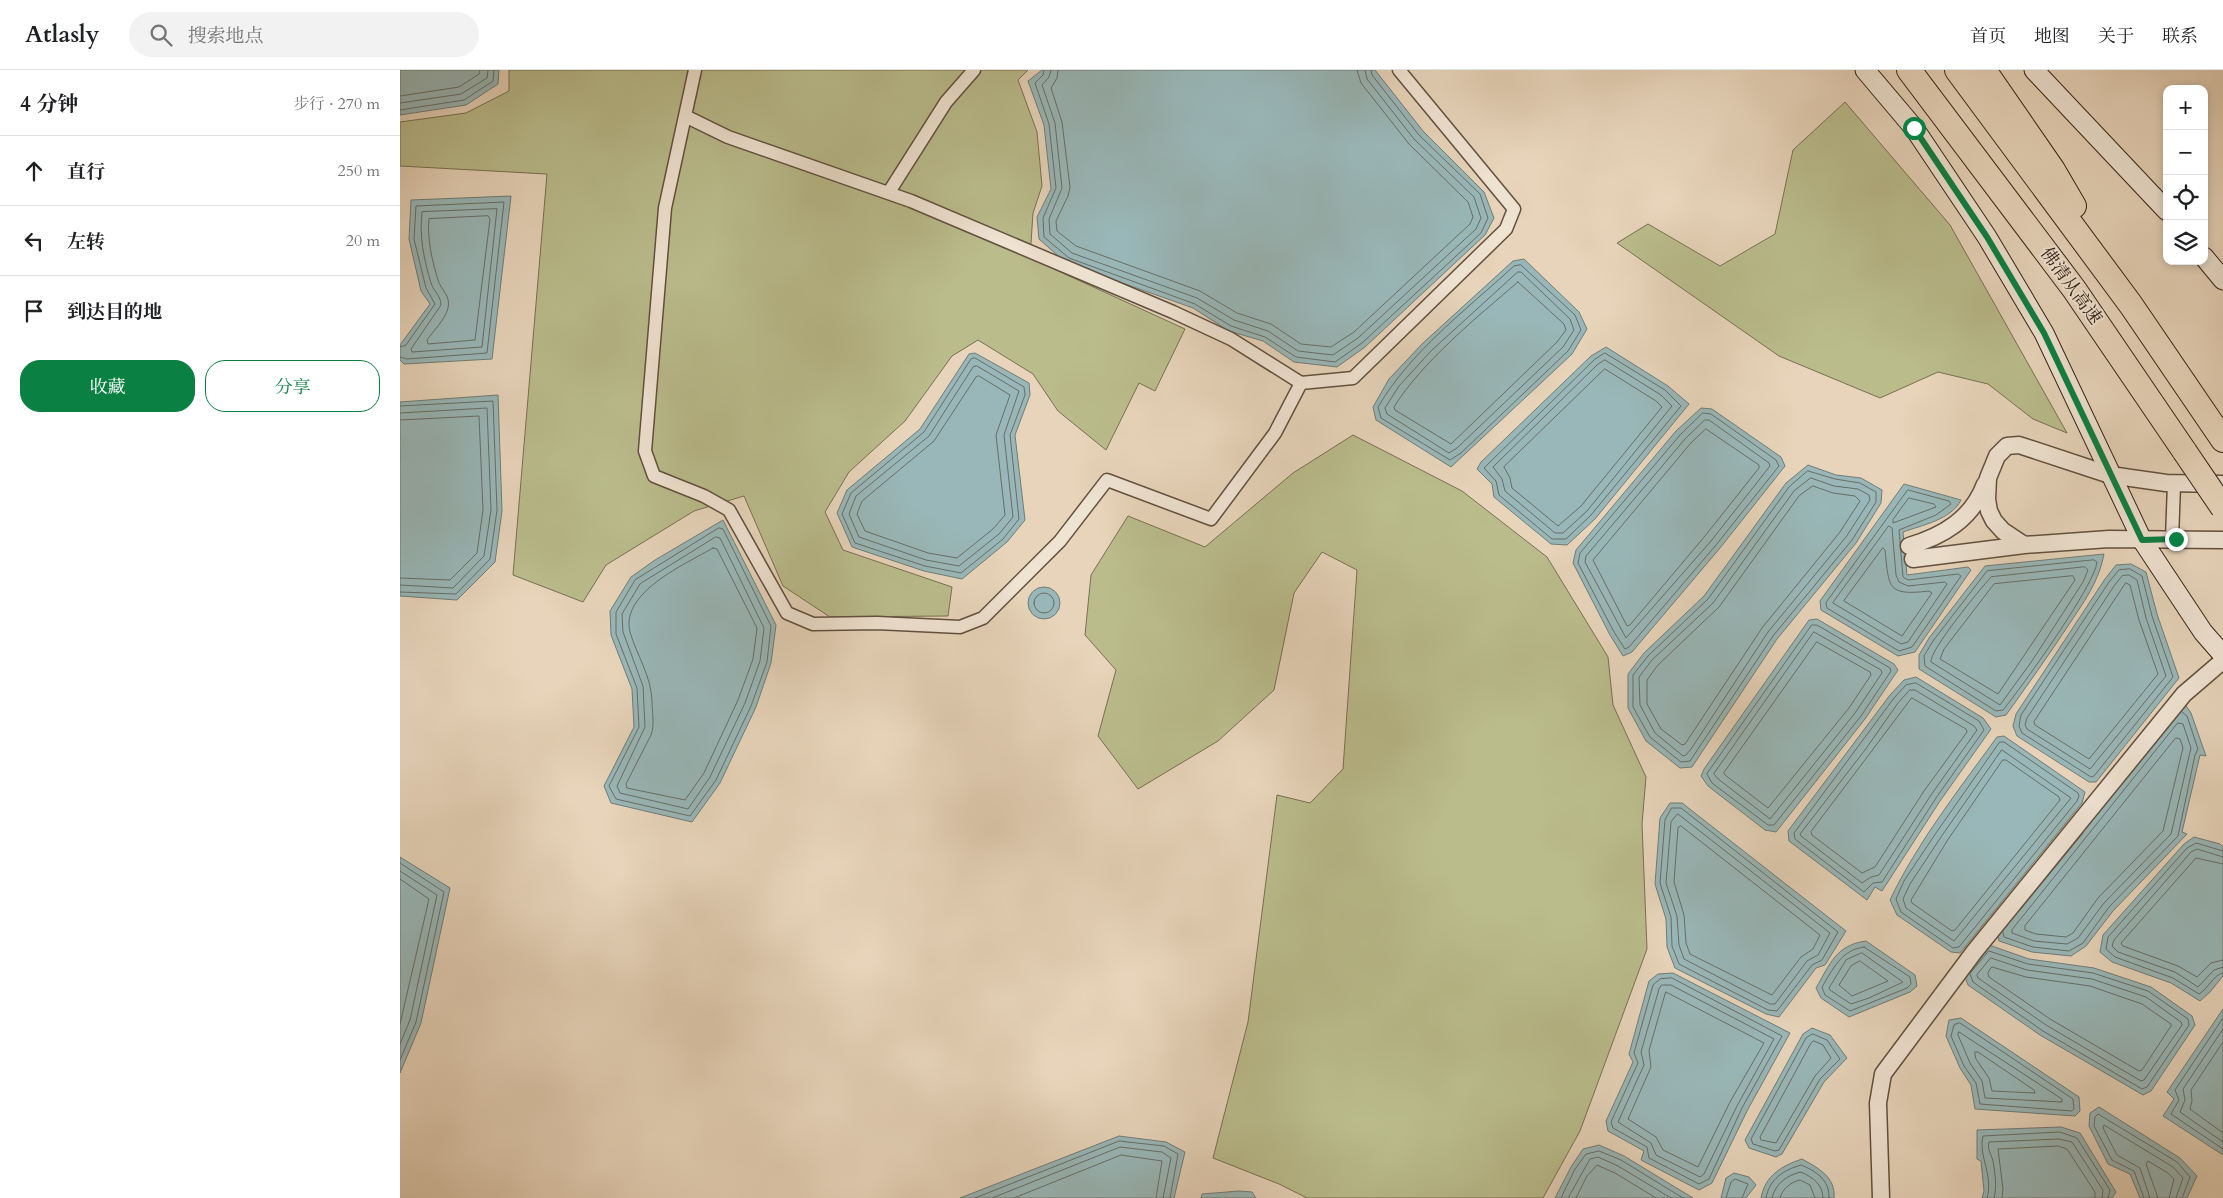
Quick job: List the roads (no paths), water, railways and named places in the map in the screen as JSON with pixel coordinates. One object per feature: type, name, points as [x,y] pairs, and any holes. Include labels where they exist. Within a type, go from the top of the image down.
[{"type":"highway","name":"佛清从高速","points":[[1909,70],[2091,312],[2223,508]]},
{"type":"highway","name":"佛清从高速","points":[[1957,70],[2131,305],[2223,440]]},
{"type":"highway","points":[[1984,70],[2053,170],[2131,305]]},
{"type":"main road","points":[[1865,70],[1914,128],[1992,245],[2044,333],[2142,540],[2222,664]]},
{"type":"main road","points":[[2034,70],[2163,207]]},
{"type":"main road","points":[[2208,261],[2223,280]]},
{"type":"street","points":[[695,70],[666,208],[645,451],[654,476],[704,496],[729,510],[787,613],[813,624],[877,623],[960,627],[983,618],[1060,541],[1107,480],[1211,518],[1275,433],[1301,383]]},
{"type":"street","points":[[889,192],[946,102],[974,70]]},
{"type":"street","points":[[685,116],[728,137],[889,192],[1042,255],[1232,339],[1301,383],[1353,378],[1506,229],[1514,209],[1399,70]]},
{"type":"street","points":[[2223,484],[2174,484],[2110,475],[2020,445],[2007,446],[1997,456],[1982,494],[1974,507],[1954,526],[1911,553],[2109,540],[2223,540]]},
{"type":"street","points":[[1988,478],[1987,499],[1989,511],[1994,522],[2003,531],[2024,545]]},
{"type":"street","points":[[2172,539],[2174,484]]},
{"type":"street","points":[[1881,1198],[1878,1103],[1883,1074],[1974,952],[2184,694],[2222,664]]},
{"type":"water","points":[[400,70],[499,70],[498,84],[466,105],[400,115]]},
{"type":"water","points":[[1042,70],[1375,70],[1423,131],[1484,192],[1494,218],[1485,235],[1365,347],[1337,367],[1294,362],[1263,341],[1229,331],[1193,308],[1066,263],[1039,239],[1037,217],[1051,189],[1044,125],[1028,81]]},
{"type":"water","points":[[511,196],[492,359],[404,364],[400,360],[400,345],[430,304],[421,291],[409,239],[411,200]]},
{"type":"water","points":[[1524,259],[1579,312],[1587,329],[1572,354],[1451,467],[1376,420],[1373,407],[1389,379],[1423,343],[1513,261]]},
{"type":"water","points":[[1606,347],[1668,386],[1689,404],[1595,519],[1567,545],[1551,544],[1494,497],[1492,484],[1477,469],[1481,462],[1591,356]]},
{"type":"water","points":[[975,353],[1029,383],[1030,395],[1015,435],[1025,520],[1007,542],[962,579],[924,571],[852,547],[837,513],[847,490],[920,429],[969,354]]},
{"type":"water","points":[[498,395],[502,511],[495,562],[457,600],[400,596],[400,402]]},
{"type":"water","points":[[1701,408],[1712,409],[1781,457],[1785,466],[1720,548],[1632,652],[1623,656],[1610,635],[1573,563],[1576,550],[1676,431]]},
{"type":"water","points":[[1808,465],[1836,475],[1861,478],[1882,490],[1881,503],[1856,543],[1777,639],[1692,767],[1680,768],[1646,741],[1628,708],[1628,674],[1644,653],[1704,596],[1786,483]]},
{"type":"water","points":[[1904,484],[1961,500],[1956,507],[1943,517],[1903,532],[1907,575],[1968,567],[1971,570],[1915,652],[1898,656],[1821,610],[1820,601]]},
{"type":"water","points":[[723,520],[776,625],[771,663],[756,707],[720,783],[692,822],[611,803],[604,786],[634,727],[632,689],[611,635],[610,611],[631,577],[655,560]]},
{"type":"water","points":[[2104,554],[2098,574],[2085,600],[2006,715],[1996,717],[1919,669],[1919,655],[1929,638],[1985,566]]},
{"type":"water","points":[[2131,564],[2146,572],[2157,614],[2179,678],[2096,782],[2089,782],[2017,736],[2013,726],[2016,714],[2105,579],[2116,565]]},
{"type":"water","points":[[1044,587],[1055,592],[1060,603],[1055,614],[1044,619],[1033,614],[1028,603],[1033,592]]},
{"type":"water","points":[[1817,619],[1894,664],[1898,670],[1865,719],[1776,832],[1765,830],[1708,786],[1701,776],[1704,769],[1809,620]]},
{"type":"water","points":[[1916,677],[1983,718],[1991,729],[1940,801],[1882,891],[1875,887],[1867,900],[1789,841],[1788,831],[1890,695],[1904,680]]},
{"type":"water","points":[[2184,703],[2191,713],[2206,756],[2200,755],[2182,832],[2187,834],[2113,911],[2086,946],[2071,956],[2032,952],[1999,941],[1997,930]]},
{"type":"water","points":[[2004,736],[2085,792],[2082,803],[1960,953],[1951,952],[1897,915],[1890,900],[1913,858],[1940,816],[1997,737]]},
{"type":"water","points":[[1670,803],[1682,803],[1846,931],[1825,965],[1816,968],[1779,1017],[1766,1014],[1675,968],[1667,947],[1666,919],[1655,884],[1660,818]]},
{"type":"water","points":[[2194,837],[2220,844],[2223,847],[2223,976],[2200,1001],[2171,983],[2112,962],[2100,952],[2103,935],[2184,844]]},
{"type":"water","points":[[400,857],[450,888],[421,1023],[400,1073]]},
{"type":"water","points":[[1866,941],[1915,975],[1917,986],[1910,992],[1849,1017],[1821,998],[1816,988],[1830,964],[1841,951],[1856,943]]},
{"type":"water","points":[[1989,945],[2029,959],[2094,968],[2151,987],[2192,1016],[2195,1025],[2151,1091],[2143,1095],[2040,1035],[1968,985],[1964,974]]},
{"type":"water","points":[[1673,973],[1790,1033],[1747,1111],[1712,1183],[1699,1190],[1641,1160],[1644,1151],[1608,1131],[1606,1121],[1633,1062],[1629,1054],[1649,981],[1658,974]]},
{"type":"water","points":[[2223,1009],[2223,1155],[2163,1116],[2174,1099],[2167,1092]]},
{"type":"water","points":[[1961,1018],[2079,1097],[2080,1111],[2075,1116],[1975,1109],[1971,1085],[1960,1068],[1946,1036],[1949,1020]]},
{"type":"water","points":[[1812,1028],[1830,1035],[1847,1058],[1824,1082],[1782,1154],[1776,1157],[1749,1148],[1745,1140],[1803,1034]]},
{"type":"water","points":[[2099,1107],[2180,1158],[2197,1176],[2187,1198],[2140,1198],[2130,1174],[2108,1164],[2089,1126],[2090,1113]]},
{"type":"water","points":[[2061,1127],[2080,1133],[2116,1192],[2112,1198],[1982,1198],[1984,1191],[1981,1161],[1977,1159],[1977,1130]]},
{"type":"water","points":[[1119,1136],[1166,1142],[1185,1152],[1174,1198],[960,1198]]},
{"type":"water","points":[[1599,1145],[1624,1156],[1693,1198],[1555,1198],[1583,1149]]},
{"type":"water","points":[[1802,1159],[1825,1174],[1832,1184],[1834,1198],[1761,1198],[1766,1184],[1775,1173],[1787,1165]]},
{"type":"water","points":[[1734,1173],[1749,1177],[1756,1185],[1746,1198],[1721,1198],[1726,1178]]},
{"type":"water","points":[[1239,1191],[1252,1192],[1256,1198],[1201,1198],[1202,1194]]}]
